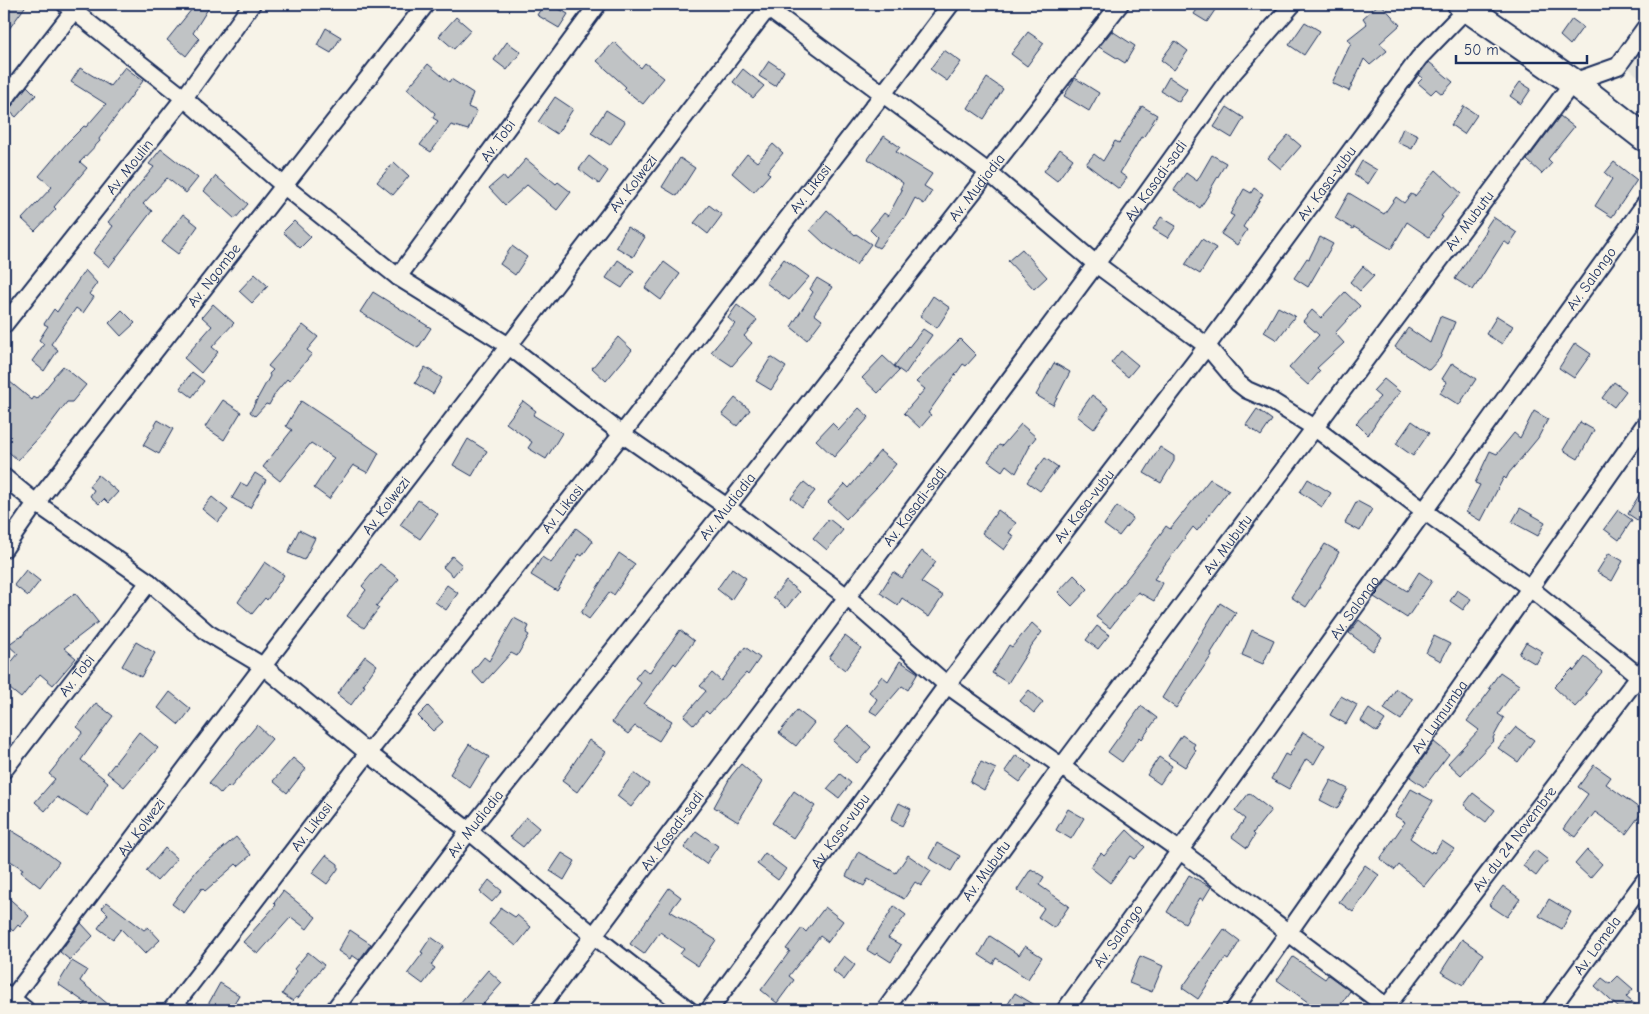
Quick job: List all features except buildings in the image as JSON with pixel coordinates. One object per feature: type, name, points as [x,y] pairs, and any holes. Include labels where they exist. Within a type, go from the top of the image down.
[{"type":"highway","points":[[1467,5],[1645,138]]},
{"type":"street","name":"Av. Moulin","points":[[4,325],[184,98],[252,4]]},
{"type":"street","name":"Av. Ngombe","points":[[4,548],[36,502],[426,4]]},
{"type":"street","name":"Av. Tobi","points":[[398,277],[598,4]]},
{"type":"street","name":"Av. Likasi","points":[[171,1010],[368,753],[622,434],[951,4]]},
{"type":"street","name":"Av. Mudiadia","points":[[334,1010],[469,831],[727,507],[1120,4]]},
{"type":"street","name":"Av. Kasadi-sadi","points":[[538,1010],[1096,264],[1233,73],[1293,4]]},
{"type":"street","points":[[767,5],[988,172],[1096,264],[1207,346],[1238,383],[1247,390],[1270,400],[1314,428],[1530,588],[1643,675]]},
{"type":"street","name":"Av. Kolwezi","points":[[7,1000],[509,346],[767,5]]},
{"type":"street","name":"Av. Kasa-vubu","points":[[708,1010],[947,685],[1207,346],[1419,58],[1467,5]]},
{"type":"street","points":[[4,100],[73,6],[184,98],[283,185],[398,277],[509,346],[622,434],[727,507],[847,596],[947,685],[1179,850],[1289,932],[1387,1009]]},
{"type":"street","points":[[1572,82],[1618,66],[1645,28]]},
{"type":"street","name":"Av. Mubutu","points":[[885,1010],[1062,766],[1572,82]]},
{"type":"street","name":"Av. Salongo","points":[[1065,1010],[1645,204]]},
{"type":"street","name":"Av. Lumumba","points":[[1234,1010],[1645,424]]},
{"type":"street","points":[[4,477],[149,582],[208,633],[263,666],[368,753],[469,831],[593,936],[689,1010]]},
{"type":"street","name":"Av. Tobi","points":[[4,770],[149,582]]},
{"type":"street","name":"Av. du 24 Novembre","points":[[1387,1009],[1643,675]]},
{"type":"street","name":"Av. Lomela","points":[[1550,1010],[1645,880]]},
{"type":"street","points":[[7,1000],[26,1010]]},
{"type":"shaded area","points":[[1645,31],[1645,82],[1621,62]]}]
